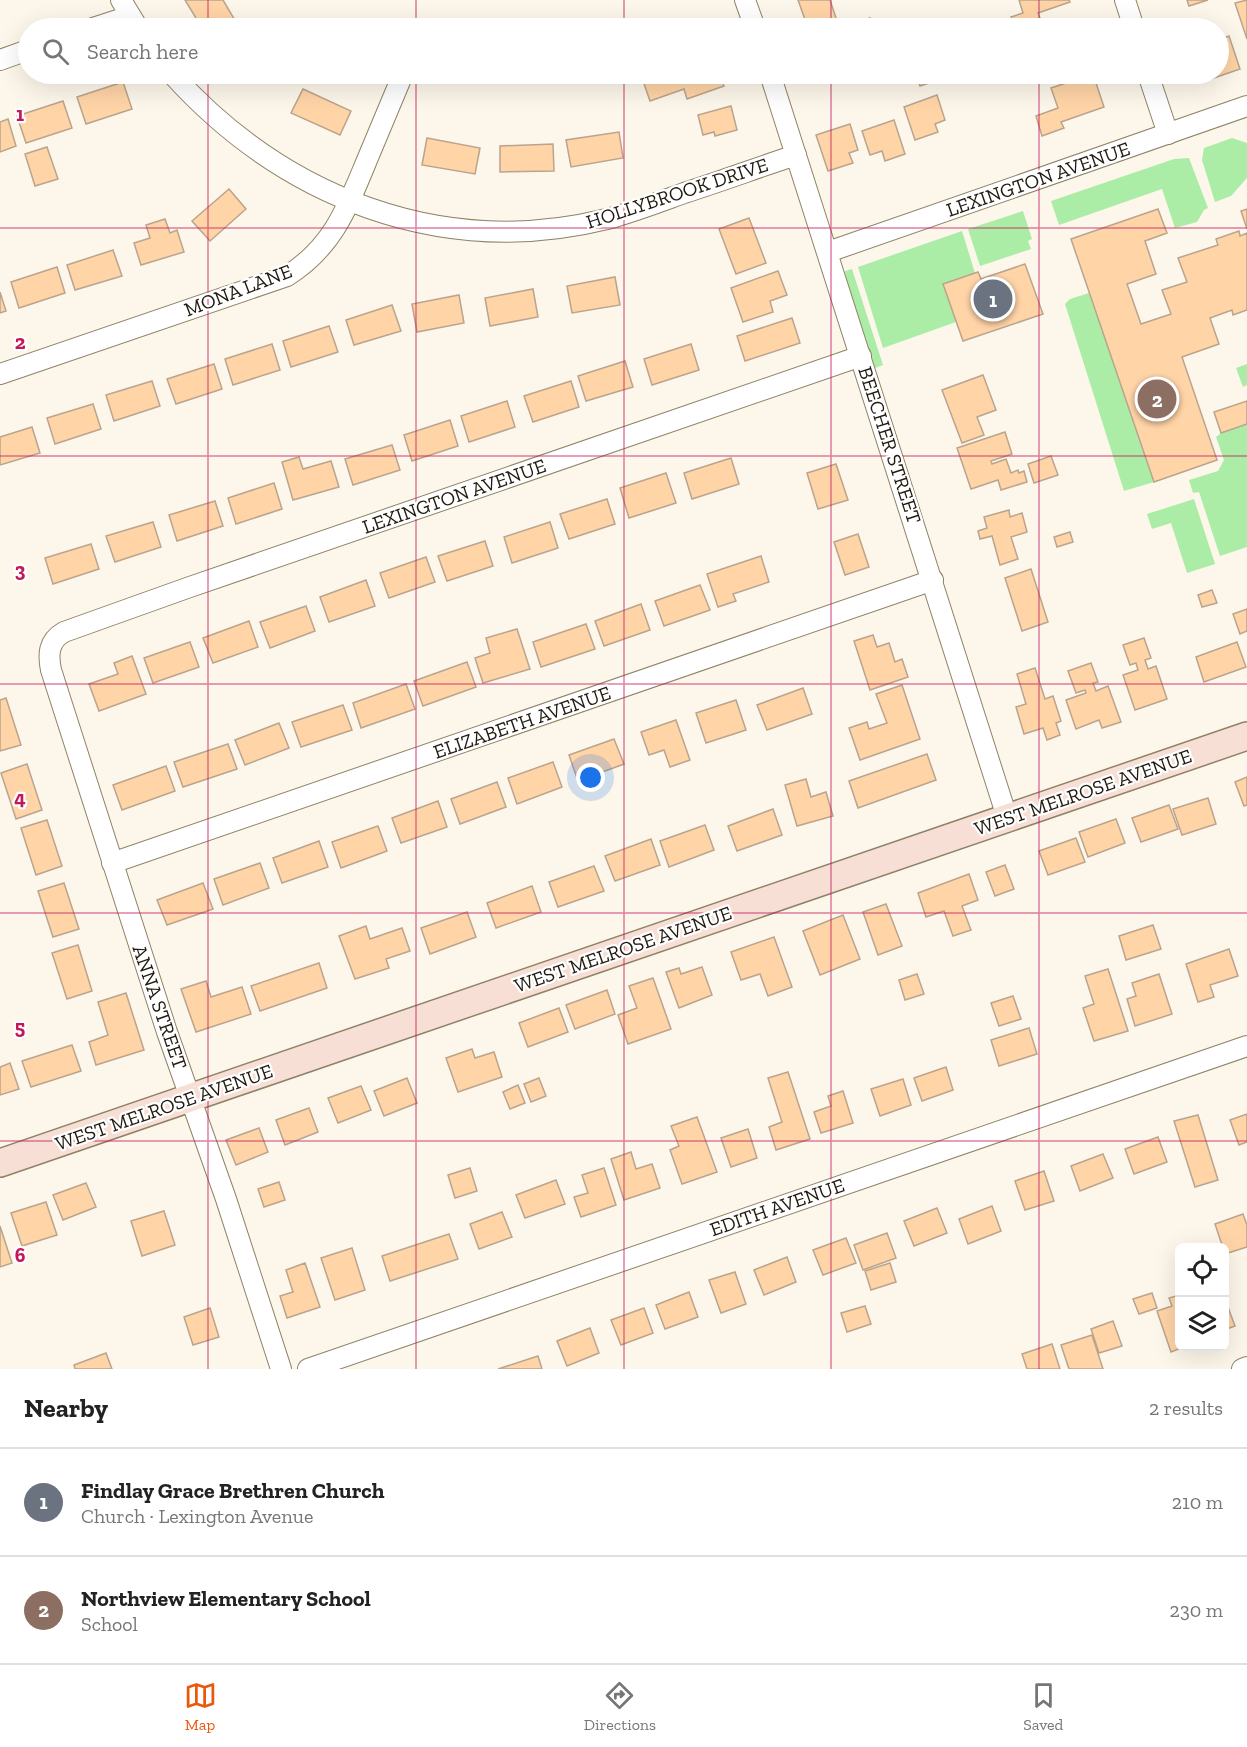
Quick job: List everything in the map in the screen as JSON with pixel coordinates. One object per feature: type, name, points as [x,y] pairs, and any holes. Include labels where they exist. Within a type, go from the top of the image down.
[{"type":"street","points":[[745,0],[751,18]]},
{"type":"street","points":[[1125,0],[1131,18]]},
{"type":"street","points":[[0,60],[18,54]]},
{"type":"street","name":"HOLLYBROOK DRIVE","points":[[182,84],[215,117],[259,152],[293,174],[350,201],[386,214],[444,226],[483,230],[533,230],[577,225],[633,211],[796,155]]},
{"type":"street","name":"MONA LANE","points":[[0,374],[287,276],[299,268],[321,248],[335,229],[350,201],[400,84]]},
{"type":"street","name":"BEECHER STREET","points":[[773,84],[1007,817]]},
{"type":"street","points":[[1151,84],[1168,134]]},
{"type":"street","name":"LEXINGTON AVENUE","points":[[828,252],[1247,106]]},
{"type":"street","name":"LEXINGTON AVENUE","points":[[51,643],[64,632],[187,588],[861,356]]},
{"type":"street","name":"ELIZABETH AVENUE","points":[[112,863],[933,580]]},
{"type":"street","name":"ANNA STREET","points":[[51,643],[51,670],[112,863],[281,1369]]},
{"type":"street","name":"WEST MELROSE AVENUE","points":[[0,1163],[1247,736]]},
{"type":"street","name":"EDITH AVENUE","points":[[308,1369],[1247,1046]]},
{"type":"street","points":[[1242,1369],[1247,1367]]},
{"type":"green space","points":[[1232,138],[1247,143],[1247,178],[1231,196],[1215,202],[1202,160],[1204,148]]},
{"type":"green space","points":[[1189,158],[1208,208],[1204,210],[1197,222],[1175,228],[1162,189],[1059,225],[1051,201],[1174,159]]},
{"type":"green space","points":[[1023,211],[1032,239],[1028,241],[1031,249],[980,266],[968,229]]},
{"type":"green space","points":[[962,231],[975,273],[943,284],[956,322],[883,348],[858,267]]},
{"type":"green space","points":[[852,269],[883,365],[875,368],[846,278],[845,271]]},
{"type":"green space","points":[[1089,293],[1154,482],[1124,491],[1065,304],[1070,299]]},
{"type":"green space","points":[[1247,364],[1247,385],[1243,387],[1236,368]]},
{"type":"green space","points":[[1247,424],[1247,547],[1220,556],[1199,492],[1193,493],[1189,480],[1218,471],[1224,460],[1216,437]]},
{"type":"green space","points":[[1194,499],[1215,564],[1187,573],[1171,523],[1152,529],[1147,514]]},
{"type":"building","points":[[185,0],[223,0],[234,18],[196,18]]},
{"type":"building","points":[[798,0],[830,0],[836,18],[804,18]]},
{"type":"building","points":[[1019,0],[1069,0],[1070,2],[1038,13],[1040,18],[1011,18],[1023,13]]},
{"type":"building","points":[[1187,0],[1208,0],[1189,6]]},
{"type":"building","points":[[1247,0],[1247,39],[1235,3]]},
{"type":"building","points":[[1229,36],[1240,69],[1229,73]]},
{"type":"building","points":[[117,84],[124,84],[132,109],[86,124],[77,97]]},
{"type":"building","points":[[644,84],[723,84],[724,86],[687,99],[684,89],[650,101]]},
{"type":"building","points":[[1063,84],[1096,84],[1104,107],[1061,122],[1064,128],[1042,136],[1036,116],[1058,108],[1051,88]]},
{"type":"building","points":[[303,89],[351,111],[340,135],[291,113]]},
{"type":"building","points":[[937,95],[945,120],[935,124],[938,132],[915,140],[904,107]]},
{"type":"building","points":[[63,101],[72,128],[26,143],[17,116]]},
{"type":"building","points":[[731,106],[737,130],[715,136],[714,132],[703,135],[698,115]]},
{"type":"building","points":[[8,119],[16,146],[0,152],[0,122]]},
{"type":"building","points":[[894,120],[905,154],[885,161],[882,151],[870,155],[862,131]]},
{"type":"building","points":[[850,124],[858,150],[849,153],[853,163],[828,171],[816,135]]},
{"type":"building","points":[[619,132],[623,158],[571,167],[566,140]]},
{"type":"building","points":[[427,138],[480,148],[475,174],[422,165]]},
{"type":"building","points":[[553,144],[554,171],[500,172],[500,146]]},
{"type":"building","points":[[47,147],[58,179],[35,186],[25,154]]},
{"type":"building","points":[[229,189],[246,209],[210,241],[192,221]]},
{"type":"building","points":[[1158,209],[1167,233],[1145,241],[1156,274],[1127,284],[1141,324],[1171,314],[1162,290],[1187,282],[1178,258],[1218,245],[1216,239],[1239,231],[1240,236],[1247,233],[1247,310],[1233,315],[1232,310],[1210,318],[1219,344],[1182,357],[1217,460],[1154,482],[1071,239]]},
{"type":"building","points":[[1247,209],[1247,229],[1241,211]]},
{"type":"building","points":[[749,218],[766,263],[736,274],[719,229]]},
{"type":"building","points":[[165,219],[170,233],[177,230],[184,252],[141,265],[134,243],[150,238],[146,225]]},
{"type":"building","points":[[113,250],[122,276],[75,290],[67,265]]},
{"type":"building","points":[[1025,264],[1043,314],[963,341],[943,284],[978,272],[981,279]]},
{"type":"building","points":[[57,267],[65,293],[19,308],[11,282]]},
{"type":"building","points":[[778,271],[787,295],[770,301],[773,312],[743,322],[731,288]]},
{"type":"building","points":[[615,277],[620,305],[572,313],[567,286]]},
{"type":"building","points":[[533,289],[538,317],[490,326],[485,298]]},
{"type":"building","points":[[0,292],[6,311],[0,313]]},
{"type":"building","points":[[459,295],[464,323],[417,332],[412,304]]},
{"type":"building","points":[[392,305],[401,331],[354,345],[346,320]]},
{"type":"building","points":[[792,318],[800,343],[745,361],[737,336]]},
{"type":"building","points":[[329,326],[338,352],[291,367],[283,341]]},
{"type":"building","points":[[272,344],[280,370],[233,385],[225,359]]},
{"type":"building","points":[[691,344],[699,370],[652,385],[644,359]]},
{"type":"building","points":[[625,361],[633,387],[586,401],[578,376]]},
{"type":"building","points":[[214,364],[222,389],[176,404],[167,379]]},
{"type":"building","points":[[983,375],[996,410],[977,417],[984,435],[962,443],[942,390]]},
{"type":"building","points":[[152,381],[160,406],[114,421],[106,395]]},
{"type":"building","points":[[571,381],[579,407],[533,422],[524,396]]},
{"type":"building","points":[[507,401],[515,427],[469,442],[461,416]]},
{"type":"building","points":[[1247,401],[1247,424],[1221,433],[1214,412]]},
{"type":"building","points":[[93,404],[101,429],[55,444],[47,418]]},
{"type":"building","points":[[450,420],[458,446],[412,461],[404,435]]},
{"type":"building","points":[[32,427],[40,453],[0,465],[0,437]]},
{"type":"building","points":[[1005,432],[1012,454],[991,461],[992,464],[1006,459],[1011,473],[1018,470],[1019,473],[1024,471],[1027,482],[1001,490],[998,480],[971,489],[957,448]]},
{"type":"building","points":[[392,445],[400,470],[353,485],[345,459]]},
{"type":"building","points":[[1051,456],[1058,475],[1034,483],[1028,464]]},
{"type":"building","points":[[299,457],[303,469],[331,461],[339,487],[293,500],[282,462]]},
{"type":"building","points":[[731,458],[739,484],[692,499],[684,473]]},
{"type":"building","points":[[836,464],[848,500],[818,509],[807,473]]},
{"type":"building","points":[[666,473],[676,503],[629,518],[620,488]]},
{"type":"building","points":[[274,483],[282,509],[236,524],[228,498]]},
{"type":"building","points":[[607,499],[615,524],[569,539],[560,514]]},
{"type":"building","points":[[215,501],[223,526],[177,541],[169,515]]},
{"type":"building","points":[[1009,510],[1010,517],[1022,513],[1027,532],[1011,537],[1018,559],[1000,565],[992,536],[980,539],[978,531],[987,528],[984,517]]},
{"type":"building","points":[[153,522],[161,547],[115,562],[106,536]]},
{"type":"building","points":[[550,522],[558,548],[512,563],[504,537]]},
{"type":"building","points":[[1070,532],[1073,542],[1057,547],[1054,537]]},
{"type":"building","points":[[858,534],[869,567],[845,575],[834,542]]},
{"type":"building","points":[[485,541],[493,566],[447,581],[438,556]]},
{"type":"building","points":[[91,544],[99,569],[53,584],[45,558]]},
{"type":"building","points":[[761,556],[769,582],[733,594],[736,601],[718,607],[707,574]]},
{"type":"building","points":[[426,557],[435,582],[389,598],[380,573]]},
{"type":"building","points":[[1031,569],[1048,622],[1022,631],[1005,578]]},
{"type":"building","points":[[366,580],[375,606],[329,622],[320,597]]},
{"type":"building","points":[[700,585],[710,610],[664,626],[655,601]]},
{"type":"building","points":[[1212,590],[1217,603],[1202,607],[1198,595]]},
{"type":"building","points":[[641,604],[650,630],[604,646],[595,621]]},
{"type":"building","points":[[306,606],[315,631],[270,648],[260,622]]},
{"type":"building","points":[[1247,609],[1247,631],[1240,634],[1233,614]]},
{"type":"building","points":[[249,621],[258,647],[213,663],[203,638]]},
{"type":"building","points":[[586,624],[595,649],[541,667],[533,642]]},
{"type":"building","points":[[517,629],[530,669],[483,683],[475,658],[490,653],[486,638]]},
{"type":"building","points":[[873,635],[877,647],[889,643],[895,662],[902,659],[908,677],[870,690],[854,641]]},
{"type":"building","points":[[1144,638],[1151,658],[1145,660],[1148,669],[1156,666],[1167,699],[1135,710],[1123,675],[1138,670],[1136,663],[1130,665],[1123,645]]},
{"type":"building","points":[[190,642],[199,667],[153,683],[144,658]]},
{"type":"building","points":[[1237,642],[1246,667],[1204,682],[1196,657]]},
{"type":"building","points":[[132,656],[146,694],[99,711],[89,684],[118,674],[114,663]]},
{"type":"building","points":[[467,662],[476,687],[423,706],[414,681]]},
{"type":"building","points":[[1091,663],[1098,682],[1093,683],[1096,691],[1108,686],[1121,722],[1102,728],[1099,720],[1076,729],[1066,700],[1086,693],[1085,690],[1076,693],[1068,671]]},
{"type":"building","points":[[1035,668],[1045,699],[1053,696],[1061,721],[1056,723],[1060,735],[1047,740],[1043,728],[1024,734],[1016,707],[1026,704],[1017,674]]},
{"type":"building","points":[[406,684],[415,709],[361,728],[353,703]]},
{"type":"building","points":[[902,685],[920,739],[860,760],[849,728],[867,722],[869,729],[887,723],[876,694]]},
{"type":"building","points":[[803,688],[812,714],[767,730],[757,705]]},
{"type":"building","points":[[6,698],[21,745],[0,751],[0,700]]},
{"type":"building","points":[[736,700],[746,730],[706,743],[696,713]]},
{"type":"building","points":[[343,705],[352,730],[301,747],[292,722]]},
{"type":"building","points":[[676,720],[690,760],[670,767],[664,750],[649,755],[641,732]]},
{"type":"building","points":[[279,723],[289,748],[245,765],[235,740]]},
{"type":"building","points":[[614,739],[624,764],[578,781],[569,755]]},
{"type":"building","points":[[228,744],[237,769],[183,787],[174,762]]},
{"type":"building","points":[[927,754],[936,780],[858,808],[849,781]]},
{"type":"building","points":[[553,762],[562,787],[517,804],[508,778]]},
{"type":"building","points":[[27,764],[42,810],[16,819],[1,773]]},
{"type":"building","points":[[166,766],[175,791],[122,810],[113,785]]},
{"type":"building","points":[[1247,777],[1247,805],[1244,806],[1235,782]]},
{"type":"building","points":[[806,779],[811,797],[826,792],[833,816],[797,826],[785,785]]},
{"type":"building","points":[[497,782],[506,807],[460,824],[451,799]]},
{"type":"building","points":[[1208,798],[1216,824],[1182,835],[1173,809]]},
{"type":"building","points":[[438,801],[447,827],[401,843],[392,818]]},
{"type":"building","points":[[1169,805],[1178,829],[1141,842],[1132,818]]},
{"type":"building","points":[[773,809],[782,835],[737,851],[728,826]]},
{"type":"building","points":[[1116,819],[1125,843],[1088,857],[1079,832]]},
{"type":"building","points":[[47,820],[62,866],[36,875],[21,828]]},
{"type":"building","points":[[705,825],[714,850],[669,867],[660,841]]},
{"type":"building","points":[[378,826],[387,851],[341,868],[332,842]]},
{"type":"building","points":[[1076,838],[1085,862],[1048,875],[1039,851]]},
{"type":"building","points":[[651,839],[660,865],[615,881],[605,856]]},
{"type":"building","points":[[319,841],[328,867],[282,883],[273,858]]},
{"type":"building","points":[[260,863],[269,888],[223,905],[214,879]]},
{"type":"building","points":[[1005,865],[1014,889],[995,896],[986,872]]},
{"type":"building","points":[[594,866],[604,891],[558,907],[549,882]]},
{"type":"building","points":[[969,874],[978,900],[962,906],[971,930],[953,936],[944,911],[926,917],[918,893]]},
{"type":"building","points":[[64,883],[79,929],[53,937],[38,891]]},
{"type":"building","points":[[203,883],[213,909],[167,925],[157,900]]},
{"type":"building","points":[[532,886],[541,912],[496,928],[487,903]]},
{"type":"building","points":[[886,904],[902,946],[878,955],[863,912]]},
{"type":"building","points":[[467,912],[476,937],[430,954],[421,928]]},
{"type":"building","points":[[843,915],[860,959],[820,975],[803,931]]},
{"type":"building","points":[[1153,925],[1161,949],[1126,960],[1119,936]]},
{"type":"building","points":[[366,926],[370,939],[402,928],[410,951],[386,959],[389,968],[355,979],[339,936]]},
{"type":"building","points":[[774,937],[792,987],[768,996],[760,974],[741,980],[731,952]]},
{"type":"building","points":[[78,945],[92,991],[67,999],[52,953]]},
{"type":"building","points":[[1229,949],[1238,976],[1210,985],[1214,997],[1198,1002],[1186,964]]},
{"type":"building","points":[[319,963],[327,988],[260,1011],[251,986]]},
{"type":"building","points":[[702,967],[712,995],[679,1008],[666,972],[679,968],[681,974]]},
{"type":"building","points":[[1108,969],[1128,1031],[1094,1041],[1083,1008],[1094,1004],[1085,976]]},
{"type":"building","points":[[917,974],[924,994],[905,1000],[899,980]]},
{"type":"building","points":[[1159,974],[1172,1014],[1135,1026],[1127,999],[1136,996],[1132,983]]},
{"type":"building","points":[[653,978],[671,1029],[628,1044],[618,1015],[637,1008],[629,986]]},
{"type":"building","points":[[206,981],[211,997],[242,987],[251,1014],[196,1032],[181,989]]},
{"type":"building","points":[[607,990],[615,1014],[575,1029],[566,1005]]},
{"type":"building","points":[[126,993],[144,1050],[96,1065],[89,1042],[108,1035],[98,1002]]},
{"type":"building","points":[[1013,996],[1021,1019],[999,1026],[991,1003]]},
{"type":"building","points":[[559,1008],[568,1032],[528,1047],[519,1023]]},
{"type":"building","points":[[1029,1028],[1037,1054],[999,1066],[991,1040]]},
{"type":"building","points":[[72,1045],[81,1071],[31,1087],[22,1061]]},
{"type":"building","points":[[472,1049],[475,1058],[494,1052],[502,1077],[458,1092],[446,1058]]},
{"type":"building","points":[[10,1063],[19,1089],[0,1095],[0,1067]]},
{"type":"building","points":[[946,1067],[953,1090],[922,1101],[914,1078]]},
{"type":"building","points":[[788,1072],[810,1139],[776,1150],[769,1127],[782,1122],[768,1078]]},
{"type":"building","points":[[407,1078],[417,1103],[384,1116],[374,1091]]},
{"type":"building","points":[[539,1078],[546,1096],[531,1102],[524,1084]]},
{"type":"building","points":[[903,1079],[911,1105],[880,1116],[871,1089]]},
{"type":"building","points":[[518,1085],[525,1103],[510,1109],[503,1092]]},
{"type":"building","points":[[361,1086],[371,1110],[338,1123],[328,1098]]},
{"type":"building","points":[[843,1091],[853,1123],[821,1133],[814,1112],[831,1106],[828,1096]]},
{"type":"building","points":[[309,1108],[318,1132],[285,1145],[276,1120]]},
{"type":"building","points":[[1247,1114],[1247,1142],[1239,1145],[1230,1120]]},
{"type":"building","points":[[1198,1115],[1218,1180],[1195,1187],[1174,1121]]},
{"type":"building","points":[[697,1117],[717,1172],[682,1184],[670,1150],[679,1146],[671,1126]]},
{"type":"building","points":[[259,1128],[268,1152],[236,1165],[226,1140]]},
{"type":"building","points":[[748,1129],[757,1158],[731,1167],[721,1138]]},
{"type":"building","points":[[1158,1137],[1167,1162],[1134,1174],[1125,1149]]},
{"type":"building","points":[[631,1152],[636,1169],[652,1164],[660,1188],[624,1200],[611,1159]]},
{"type":"building","points":[[1103,1154],[1113,1178],[1080,1191],[1071,1166]]},
{"type":"building","points":[[470,1168],[477,1191],[455,1198],[448,1175]]},
{"type":"building","points":[[604,1168],[616,1205],[581,1217],[574,1197],[588,1193],[582,1175]]},
{"type":"building","points":[[1044,1171],[1054,1201],[1025,1210],[1015,1181]]},
{"type":"building","points":[[556,1180],[565,1204],[525,1218],[516,1195]]},
{"type":"building","points":[[279,1182],[285,1200],[264,1207],[258,1189]]},
{"type":"building","points":[[86,1183],[96,1207],[63,1220],[53,1195]]},
{"type":"building","points":[[46,1202],[57,1235],[22,1246],[11,1213]]},
{"type":"building","points":[[992,1206],[1001,1231],[968,1244],[959,1219]]},
{"type":"building","points":[[937,1208],[947,1233],[914,1246],[904,1221]]},
{"type":"building","points":[[164,1211],[175,1245],[142,1256],[131,1221]]},
{"type":"building","points":[[502,1212],[512,1237],[479,1249],[470,1224]]},
{"type":"building","points":[[1243,1214],[1247,1225],[1247,1247],[1229,1253],[1229,1243],[1221,1243],[1215,1224]]},
{"type":"building","points":[[0,1226],[12,1263],[0,1267]]},
{"type":"building","points":[[887,1233],[896,1258],[863,1270],[854,1245]]},
{"type":"building","points":[[449,1234],[458,1259],[390,1281],[382,1256]]},
{"type":"building","points":[[846,1238],[856,1263],[823,1275],[813,1250]]},
{"type":"building","points":[[352,1248],[365,1290],[335,1300],[321,1258]]},
{"type":"building","points":[[787,1257],[796,1282],[764,1295],[754,1270]]},
{"type":"building","points":[[305,1263],[320,1307],[287,1318],[280,1296],[293,1292],[286,1270]]},
{"type":"building","points":[[890,1263],[896,1282],[871,1290],[865,1271]]},
{"type":"building","points":[[735,1272],[746,1304],[721,1313],[709,1280]]},
{"type":"building","points":[[689,1292],[698,1317],[665,1329],[656,1305]]},
{"type":"building","points":[[1152,1293],[1157,1308],[1139,1314],[1133,1299]]},
{"type":"building","points":[[1175,1296],[1175,1350],[1171,1352],[1157,1311],[1172,1306],[1169,1298]]},
{"type":"building","points":[[865,1306],[871,1324],[847,1332],[841,1313]]},
{"type":"building","points":[[210,1308],[219,1337],[193,1345],[184,1317]]},
{"type":"building","points":[[644,1308],[653,1333],[621,1345],[611,1320]]},
{"type":"building","points":[[1229,1310],[1235,1326],[1229,1328]]},
{"type":"building","points":[[1113,1321],[1122,1346],[1099,1353],[1091,1329]]},
{"type":"building","points":[[590,1328],[599,1353],[567,1366],[557,1341]]},
{"type":"building","points":[[1092,1335],[1103,1369],[1069,1369],[1061,1345]]},
{"type":"building","points":[[1052,1344],[1060,1369],[1027,1369],[1022,1354]]},
{"type":"building","points":[[106,1353],[112,1369],[75,1369],[74,1365]]},
{"type":"building","points":[[538,1356],[542,1369],[498,1369]]},
{"type":"place","name":"Findlay Grace Brethren Church","points":[[993,299]]},
{"type":"place","name":"Northview Elementary School","points":[[1157,399]]}]
